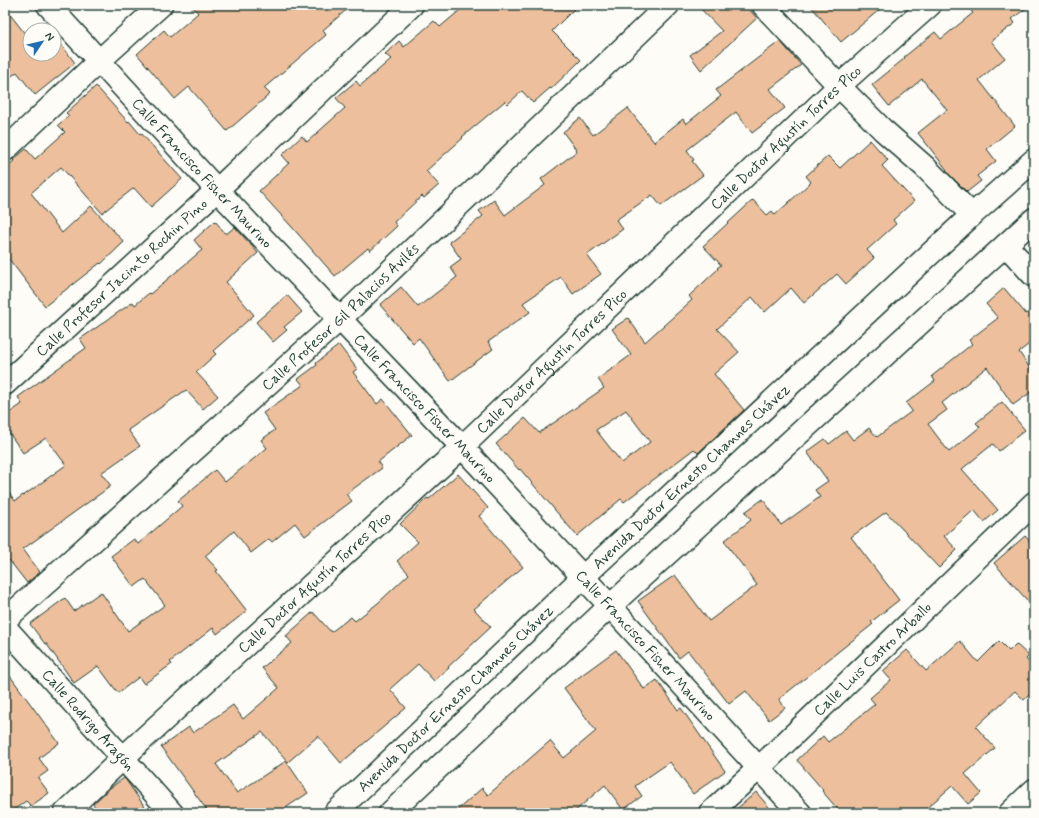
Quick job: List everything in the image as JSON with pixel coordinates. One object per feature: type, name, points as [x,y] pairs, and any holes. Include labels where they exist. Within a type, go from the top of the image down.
[{"type":"street","name":"Calle Francisco Fisher Maurino","points":[[48,5],[217,190],[462,447],[800,813]]},
{"type":"street","points":[[5,150],[161,5]]},
{"type":"street","name":"Calle Profesor Jacinto Rochin Pino","points":[[5,384],[217,190],[412,5]]},
{"type":"street","name":"Calle Profesor Gil Palacios Avilés","points":[[5,620],[340,319],[668,5]]},
{"type":"street","points":[[763,5],[839,86],[883,130],[925,167],[972,215]]},
{"type":"street","name":"Calle Doctor Agustín Torres Pico","points":[[65,813],[462,447],[839,86],[930,5]]},
{"type":"street","name":"Avenida Doctor Ernesto Channes Chávez","points":[[335,813],[583,577],[972,215],[1034,160]]},
{"type":"street","points":[[390,813],[610,606],[1034,219]]},
{"type":"street","points":[[1006,245],[1034,276]]},
{"type":"street","name":"Calle Luis Castro Arballo","points":[[710,813],[1034,503]]},
{"type":"street","name":"Calle Rodrigo Aragón","points":[[5,627],[172,813]]},
{"type":"street","points":[[1010,813],[1034,790]]},
{"type":"building","points":[[192,5],[352,5],[323,30],[326,35],[264,88],[270,94],[227,131],[189,87],[175,99],[137,54],[164,30],[170,37],[198,13]]},
{"type":"building","points":[[466,5],[578,5],[552,31],[581,60],[551,89],[550,88],[533,103],[522,91],[508,104],[505,101],[462,137],[463,138],[426,171],[439,185],[424,198],[422,196],[394,222],[397,226],[370,251],[368,248],[335,276],[259,191],[289,163],[282,155],[302,136],[307,142],[345,108],[336,98],[356,81],[360,86],[391,59],[385,54],[399,41],[404,47],[434,21],[440,27]]},
{"type":"building","points":[[697,5],[745,5],[757,18],[701,70],[690,55],[722,31]]},
{"type":"building","points":[[810,5],[885,5],[841,42]]},
{"type":"building","points":[[966,5],[1030,5],[1012,19],[1015,23],[991,41],[1005,58],[979,80],[1015,126],[987,149],[996,161],[977,176],[981,181],[967,192],[948,173],[918,133],[947,110],[922,79],[889,106],[872,85],[935,32],[941,39],[973,13]]},
{"type":"building","points":[[5,8],[22,30],[22,62],[62,62],[62,45],[75,63],[35,95],[17,72],[5,81]]},
{"type":"building","points":[[780,41],[801,65],[770,89],[785,108],[752,133],[736,112],[687,150],[694,160],[692,161],[703,175],[661,206],[652,195],[616,220],[623,229],[587,255],[601,274],[573,294],[561,277],[523,303],[530,312],[488,342],[493,349],[450,381],[419,338],[413,343],[380,305],[401,287],[418,307],[457,277],[450,267],[461,259],[449,242],[483,216],[479,211],[494,200],[505,215],[545,185],[541,179],[577,151],[563,132],[580,118],[593,135],[628,108],[654,142],[683,119],[686,124],[721,96],[716,90]]},
{"type":"building","points":[[96,86],[182,179],[151,207],[134,188],[102,213],[61,167],[31,193],[62,233],[91,206],[124,242],[101,264],[100,263],[45,306],[5,254],[5,168],[26,149],[35,159],[65,132],[58,125],[69,116],[66,113]]},
{"type":"building","points":[[870,140],[888,160],[882,166],[914,201],[893,220],[896,224],[867,250],[874,258],[846,284],[837,274],[804,303],[791,288],[765,312],[752,297],[717,329],[739,352],[714,374],[744,410],[698,453],[694,449],[624,502],[621,499],[577,536],[520,469],[519,470],[496,444],[525,418],[539,433],[604,388],[598,379],[631,355],[612,329],[628,318],[645,342],[692,300],[689,296],[721,265],[703,246],[753,200],[767,215],[772,211],[775,215],[811,182],[806,176],[828,156],[840,168]],"holes":[[[626,410],[650,442],[622,463],[596,430]]]},
{"type":"building","points":[[215,221],[226,234],[235,227],[258,253],[226,282],[254,315],[213,351],[216,354],[196,372],[218,396],[203,409],[186,390],[128,430],[140,446],[101,473],[111,486],[23,549],[40,572],[27,583],[9,560],[5,562],[5,487],[15,501],[66,465],[46,438],[23,453],[5,427],[5,416],[22,404],[18,397],[86,348],[80,339],[133,302],[135,305],[202,250],[194,240]]},
{"type":"building","points":[[1004,288],[1026,314],[1034,307],[1034,340],[1019,352],[1034,374],[1034,390],[1013,405],[987,367],[942,403],[947,410],[928,424],[949,452],[980,427],[976,423],[1002,402],[1025,430],[999,451],[993,444],[962,469],[998,510],[984,522],[974,510],[944,536],[957,550],[939,568],[886,512],[851,537],[899,600],[871,622],[873,624],[779,699],[785,708],[769,720],[746,691],[729,704],[688,651],[679,658],[638,601],[675,575],[709,621],[757,585],[724,541],[751,520],[745,512],[763,499],[781,525],[820,497],[815,490],[828,481],[807,452],[825,439],[829,444],[846,431],[853,440],[869,428],[877,437],[912,411],[906,403],[935,381],[932,376],[972,344],[969,340],[998,318],[986,304]]},
{"type":"building","points":[[287,295],[302,312],[284,327],[287,330],[273,342],[256,322]]},
{"type":"building","points":[[339,345],[357,369],[353,372],[377,404],[383,399],[412,435],[378,462],[382,468],[346,494],[352,501],[305,536],[295,523],[272,542],[269,539],[251,553],[234,531],[205,556],[218,570],[216,571],[247,611],[217,634],[213,628],[170,662],[172,664],[144,684],[139,677],[118,693],[98,666],[74,683],[46,643],[45,644],[30,624],[65,598],[74,611],[101,592],[128,631],[165,605],[145,579],[134,587],[111,556],[134,539],[138,544],[182,506],[178,501],[215,470],[225,482],[267,448],[261,440],[275,430],[263,413],[303,385],[298,379],[317,365],[316,363]]},
{"type":"building","points":[[458,474],[488,508],[479,516],[523,567],[474,609],[491,627],[434,681],[418,664],[390,689],[406,708],[341,763],[318,736],[288,762],[262,732],[216,764],[237,793],[286,761],[308,793],[278,813],[209,813],[161,747],[189,727],[193,733],[233,705],[243,719],[279,688],[262,668],[292,643],[286,636],[313,612],[331,632],[351,617],[355,621],[378,603],[409,574],[397,561],[418,542],[400,524],[427,498],[429,499]]},
{"type":"building","points":[[1025,536],[1034,546],[1034,608],[994,563]]},
{"type":"building","points":[[960,641],[978,662],[999,641],[1009,651],[1016,644],[1029,656],[1026,659],[1034,668],[1034,690],[1024,700],[1015,691],[976,727],[995,748],[965,774],[981,793],[968,804],[952,786],[921,813],[841,813],[797,760],[823,736],[828,742],[875,704],[870,698],[891,680],[883,671],[907,650],[926,671]]},
{"type":"building","points":[[616,650],[644,689],[657,680],[678,710],[681,708],[725,771],[693,794],[670,762],[635,786],[642,796],[623,810],[605,785],[573,813],[454,813],[482,788],[488,795],[550,741],[564,758],[596,731],[564,688]]},
{"type":"building","points":[[5,669],[59,743],[39,758],[48,771],[38,778],[49,793],[31,806],[26,801],[9,813],[5,813]]},
{"type":"building","points":[[124,778],[149,813],[99,813],[93,804],[110,788]]},
{"type":"building","points":[[756,792],[774,813],[732,813]]}]
